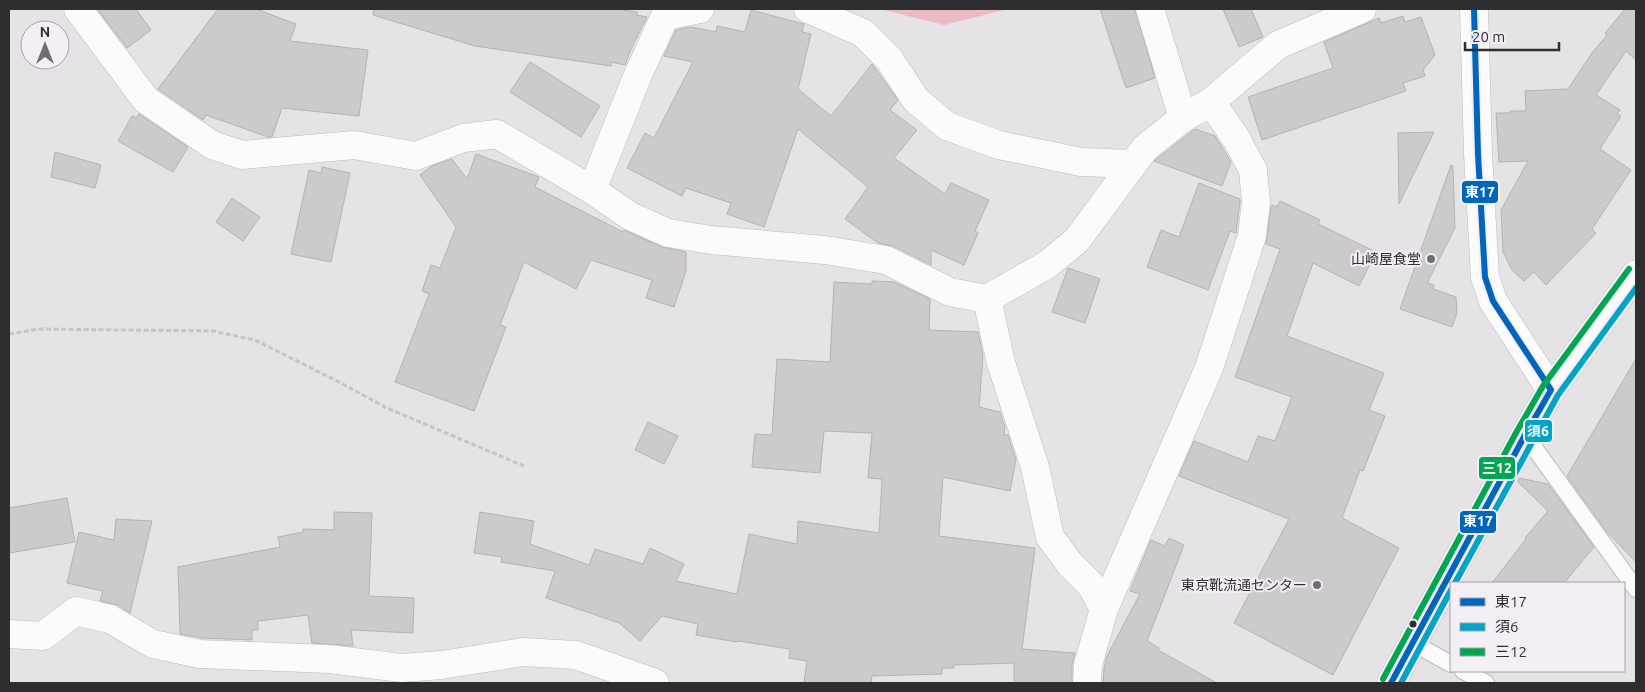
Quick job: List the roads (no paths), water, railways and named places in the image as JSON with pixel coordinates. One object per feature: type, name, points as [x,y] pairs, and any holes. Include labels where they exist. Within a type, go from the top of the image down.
[{"type":"street","points":[[78,9],[146,100],[212,145],[242,155],[354,145],[416,156],[463,138],[497,134],[592,190],[630,216],[668,234],[711,240],[825,250],[886,260],[950,292],[987,299],[1048,264],[1077,240],[1145,148],[1183,118],[1211,102],[1278,45],[1362,9]]},
{"type":"street","points":[[592,190],[637,77],[665,16],[700,9]]},
{"type":"street","points":[[808,9],[864,33],[889,59],[916,100],[947,126],[999,145],[1081,162],[1133,164]]},
{"type":"street","points":[[1150,9],[1183,118]]},
{"type":"street","points":[[1474,9],[1478,154],[1485,277],[1493,301],[1505,322],[1551,390]]},
{"type":"street","points":[[1087,683],[1088,665],[1104,609],[1209,368],[1252,236],[1256,202],[1253,170],[1237,140],[1211,102]]},
{"type":"street","points":[[1391,683],[1525,434],[1551,390],[1636,274]]},
{"type":"street","points":[[987,299],[1001,362],[1035,467],[1050,537],[1070,564],[1091,585],[1104,609]]},
{"type":"street","points":[[9,634],[43,636],[76,611],[110,618],[153,644],[200,654],[329,659],[402,668],[441,665],[522,652],[576,655],[655,683]]},
{"type":"lane","points":[[1525,434],[1636,589]]},
{"type":"lane","points":[[1413,643],[1450,663]]},
{"type":"lane","points":[[1465,672],[1486,683]]},
{"type":"place","name":"山崎屋食堂","points":[[1431,259]]},
{"type":"place","name":"東京靴流通センター","points":[[1317,585]]}]
